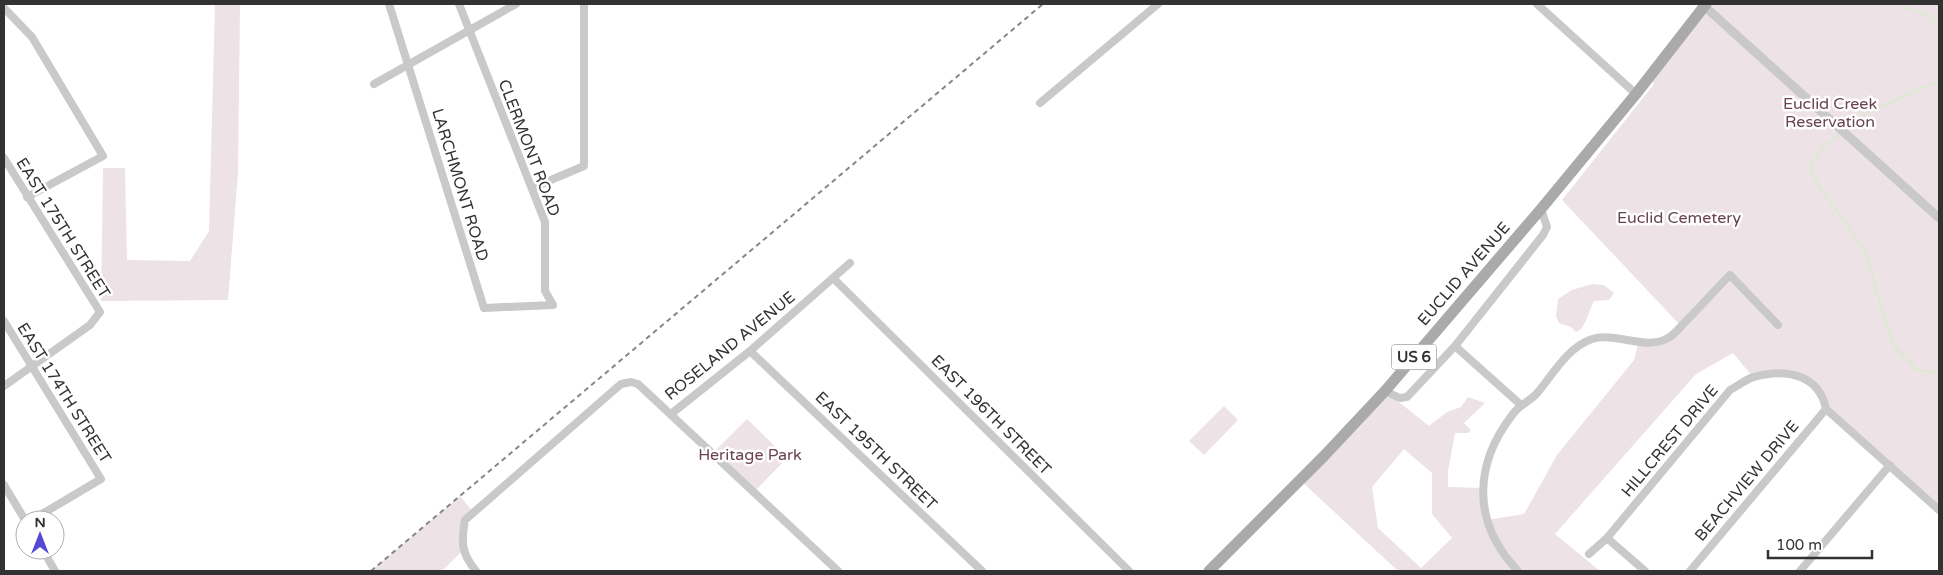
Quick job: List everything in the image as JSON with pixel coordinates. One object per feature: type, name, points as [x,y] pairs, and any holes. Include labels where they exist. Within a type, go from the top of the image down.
[{"type":"main road","name":"EUCLID AVENUE","points":[[1209,571],[1324,456],[1385,390],[1541,209],[1636,94],[1704,4]]},
{"type":"street","name":"LARCHMONT ROAD","points":[[389,4],[484,308],[553,305]]},
{"type":"street","name":"CLERMONT ROAD","points":[[459,4],[545,222],[545,291],[553,305]]},
{"type":"street","points":[[374,84],[516,4]]},
{"type":"street","points":[[532,188],[584,166],[584,4]]},
{"type":"street","points":[[1040,103],[1158,4]]},
{"type":"street","points":[[1537,4],[1636,94]]},
{"type":"street","points":[[1704,4],[1829,120],[1939,218]]},
{"type":"street","points":[[4,8],[32,37],[103,156],[27,197]]},
{"type":"street","name":"EAST 175TH STREET","points":[[4,158],[100,312],[90,325],[31,366]]},
{"type":"street","points":[[1385,390],[1400,398],[1407,397],[1455,346],[1543,235],[1547,227],[1541,209]]},
{"type":"street","name":"ROSELAND AVENUE","points":[[476,571],[465,556],[461,541],[465,520],[621,384],[631,382],[638,384],[671,414],[750,350],[850,263]]},
{"type":"street","points":[[1518,571],[1502,552],[1491,532],[1484,505],[1483,482],[1492,446],[1504,426],[1522,405],[1534,398],[1572,352],[1581,344],[1591,340],[1610,337],[1650,343],[1666,340],[1730,275],[1778,325]]},
{"type":"street","name":"EAST 196TH STREET","points":[[834,278],[1129,571]]},
{"type":"street","name":"EAST 174TH STREET","points":[[4,322],[101,480],[49,510]]},
{"type":"street","points":[[1455,346],[1522,405]]},
{"type":"street","name":"EAST 195TH STREET","points":[[750,350],[982,571]]},
{"type":"street","points":[[4,386],[31,366]]},
{"type":"street","name":"HILLCREST DRIVE","points":[[1589,554],[1607,538],[1730,390],[1753,377],[1780,373],[1797,375],[1816,385],[1824,397],[1826,408]]},
{"type":"street","points":[[1826,408],[1939,510]]},
{"type":"street","name":"BEACHVIEW DRIVE","points":[[1690,571],[1826,408]]},
{"type":"street","points":[[671,414],[838,571]]},
{"type":"street","points":[[1800,571],[1890,466]]},
{"type":"street","points":[[4,486],[19,510]]},
{"type":"street","points":[[1607,538],[1645,571]]},
{"type":"street","points":[[49,560],[55,571]]},
{"type":"green space","points":[[215,4],[240,4],[238,172],[228,300],[101,301],[103,168],[125,168],[127,260],[190,261],[209,231]]},
{"type":"green space","points":[[1706,4],[1939,4],[1939,510],[1826,409],[1824,397],[1797,375],[1753,377],[1733,353],[1696,374],[1555,534],[1600,571],[1398,571],[1300,480],[1385,391],[1429,426],[1447,412],[1461,407],[1468,397],[1485,403],[1464,423],[1471,430],[1468,433],[1455,433],[1448,471],[1448,487],[1483,488],[1487,520],[1524,514],[1557,455],[1634,360],[1639,341],[1659,342],[1681,326],[1562,200],[1654,84],[1648,78]],"holes":[[[1404,449],[1432,473],[1432,514],[1452,538],[1421,568],[1378,528],[1372,487]]]},
{"type":"green space","points":[[1592,284],[1604,285],[1614,293],[1609,300],[1594,301],[1582,328],[1576,332],[1571,327],[1559,323],[1556,316],[1558,299],[1572,290]]},
{"type":"green space","points":[[1224,406],[1238,420],[1204,455],[1189,441]]},
{"type":"green space","name":"Heritage Park","points":[[747,419],[787,458],[754,492],[713,453]]},
{"type":"green space","points":[[460,496],[474,513],[465,521],[463,550],[442,571],[371,571]]},
{"type":"waterway","points":[[1897,4],[1932,17],[1939,27]]},
{"type":"waterway","points":[[1846,129],[1864,114],[1939,81]]},
{"type":"waterway","points":[[1840,134],[1824,147],[1810,165],[1819,187],[1864,248],[1893,345],[1917,370],[1939,373]]},
{"type":"railway","points":[[371,571],[1043,4]]},
{"type":"park label","name":"Euclid Creek Reservation","points":[[1830,113]]},
{"type":"park label","name":"Euclid Cemetery","points":[[1679,218]]}]
